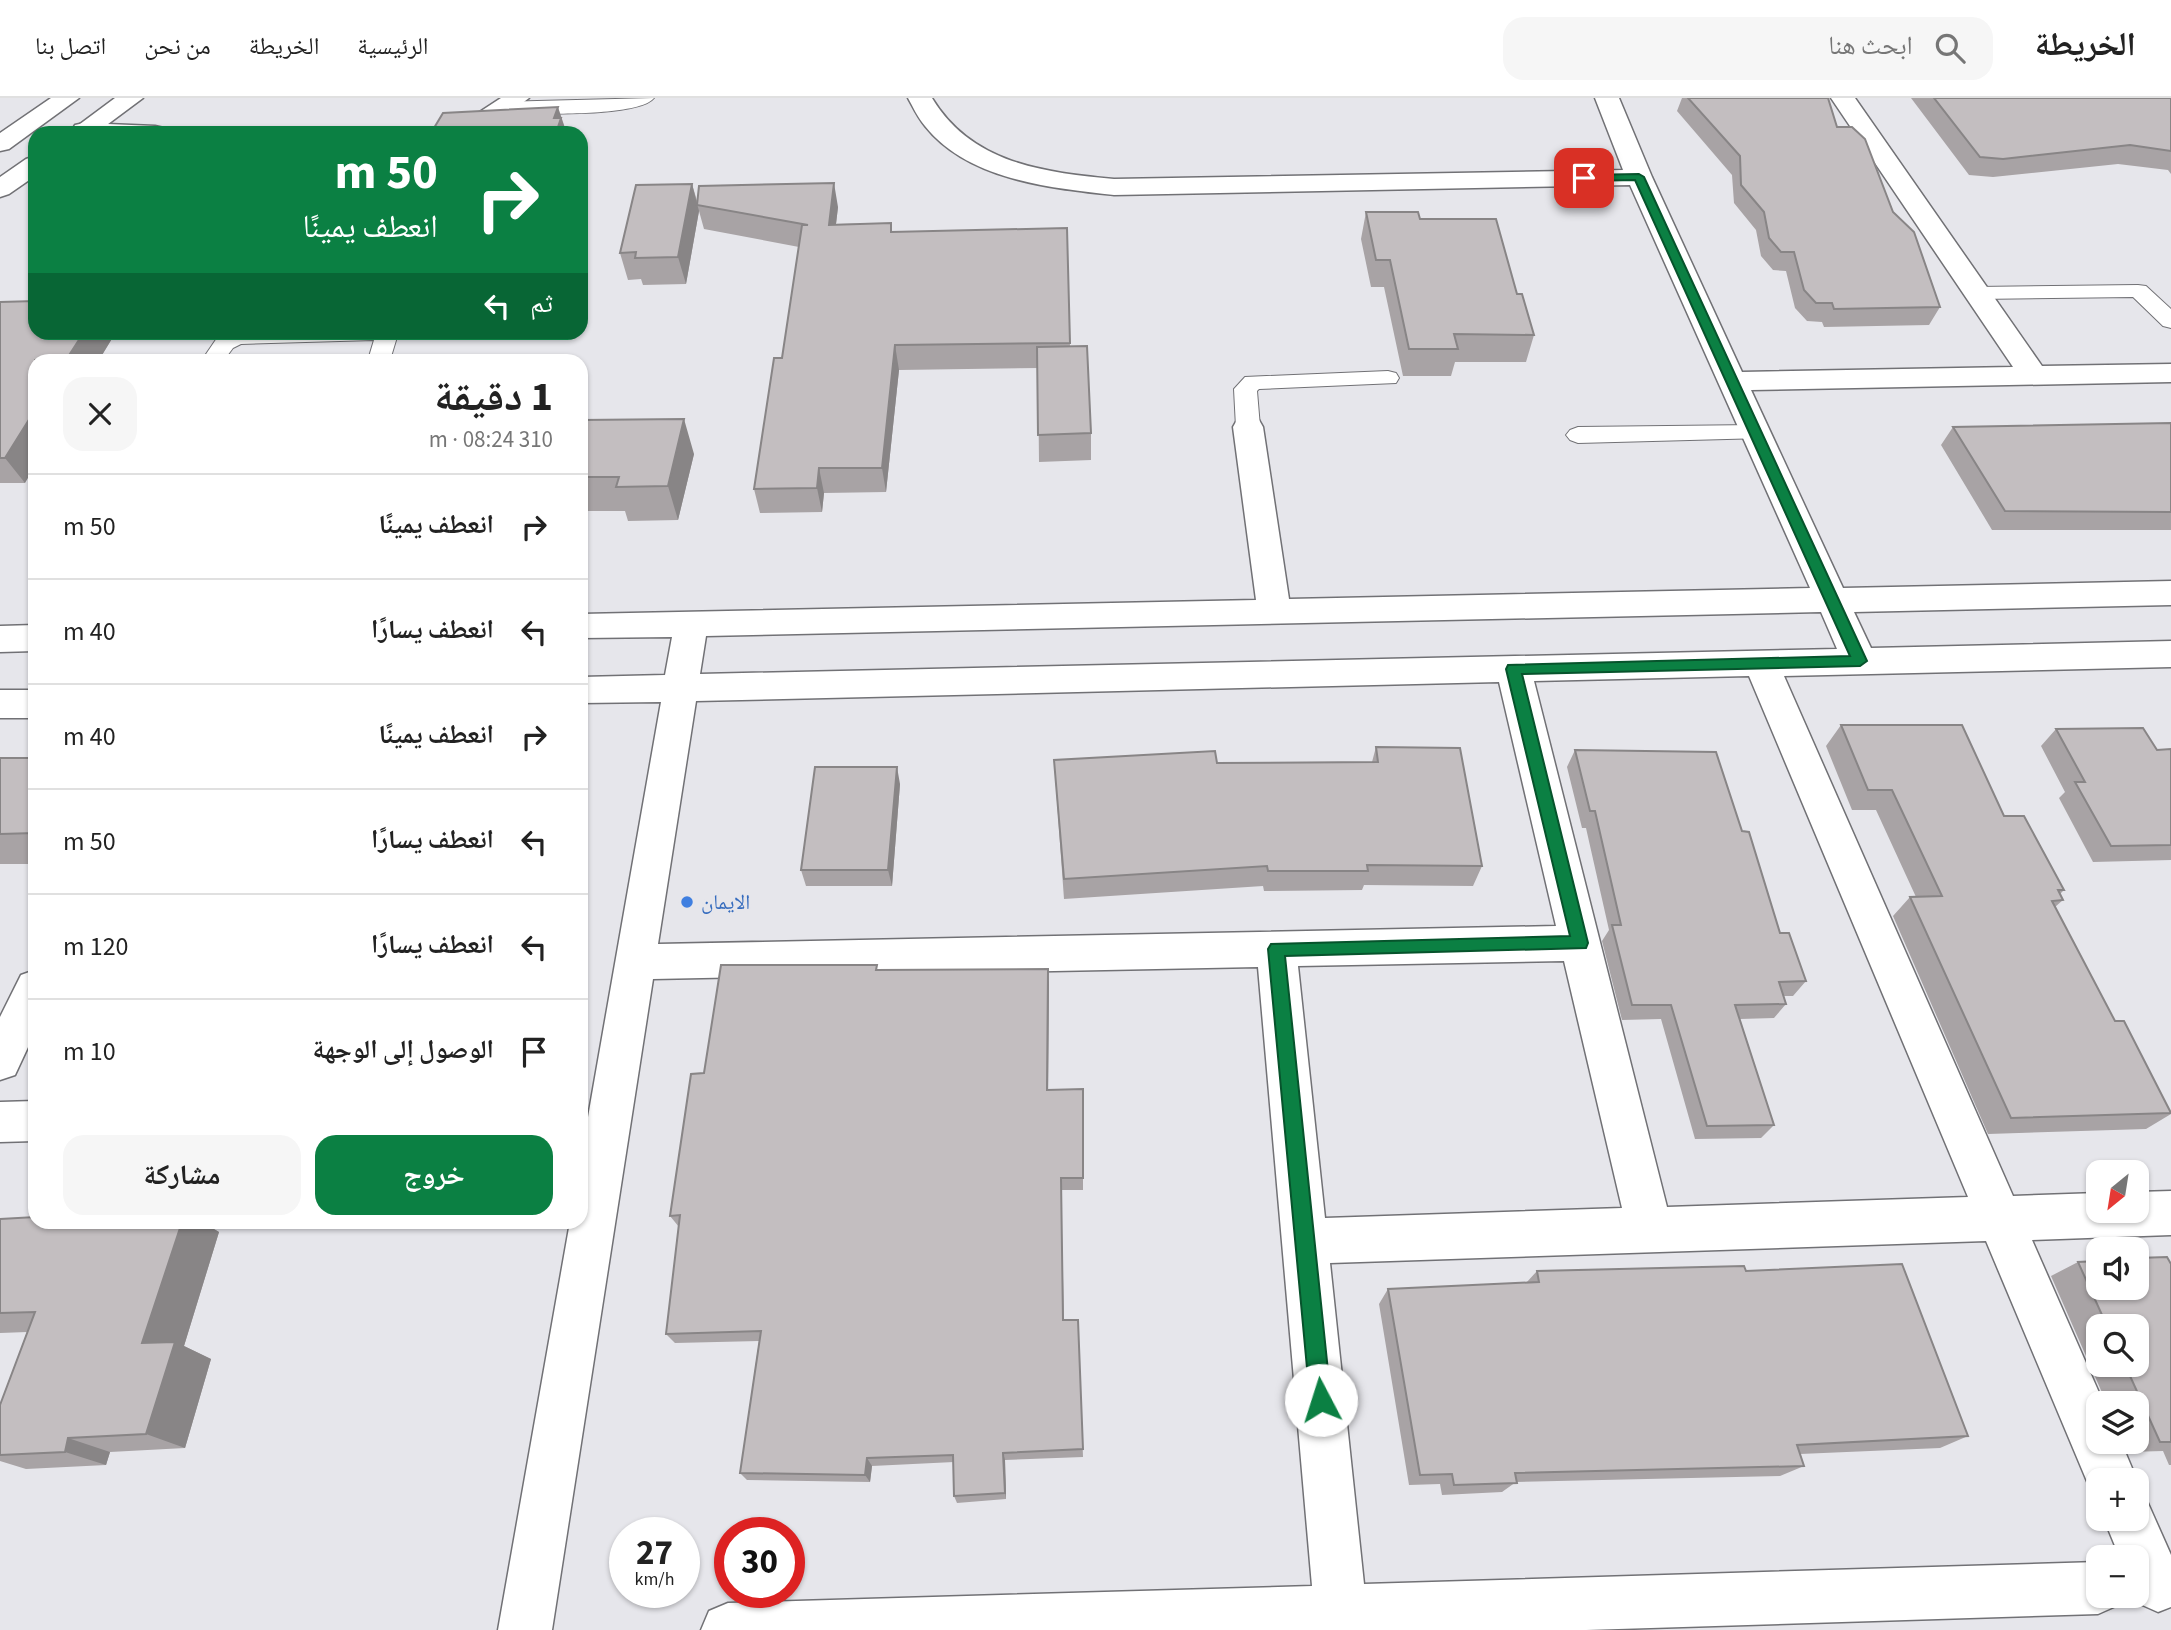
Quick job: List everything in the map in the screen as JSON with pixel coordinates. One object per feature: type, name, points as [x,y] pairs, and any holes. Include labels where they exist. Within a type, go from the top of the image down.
[{"type":"street","points":[[0,144],[67,98]]},
{"type":"street","points":[[91,126],[131,98]]},
{"type":"street","points":[[920,98],[926,112],[946,134],[977,155],[1017,171],[1076,183],[1114,187],[1639,177]]},
{"type":"street","points":[[1607,98],[1639,177],[1860,661]]},
{"type":"street","points":[[1843,98],[2034,376]]},
{"type":"street","points":[[470,126],[509,103]]},
{"type":"street","points":[[0,189],[28,169]]},
{"type":"street","points":[[1732,381],[2171,373]]},
{"type":"street","points":[[1248,428],[1274,612]]},
{"type":"street","points":[[588,626],[2171,593]]},
{"type":"street","points":[[588,1172],[596,1114],[635,962],[691,624]]},
{"type":"street","points":[[0,639],[28,638]]},
{"type":"street","points":[[588,690],[2171,654]]},
{"type":"street","points":[[1761,663],[2107,1468]]},
{"type":"street","points":[[1513,669],[1650,1230]]},
{"type":"street","points":[[0,704],[28,704]]},
{"type":"street","points":[[635,962],[1580,943]]},
{"type":"street","points":[[1276,949],[1341,1612]]},
{"type":"street","points":[[0,1061],[28,1003]]},
{"type":"street","points":[[0,1122],[28,1121]]},
{"type":"street","points":[[1305,1241],[2171,1213]]},
{"type":"street","points":[[525,1630],[580,1229]]},
{"type":"street","points":[[2134,1531],[2155,1586]]},
{"type":"street","points":[[728,1630],[2086,1588]]},
{"type":"lane","points":[[509,103],[628,105],[645,98]]},
{"type":"lane","points":[[1977,293],[2138,291],[2171,321]]},
{"type":"lane","points":[[217,354],[225,343],[231,340]]},
{"type":"lane","points":[[1248,428],[1244,398],[1245,389],[1253,383],[1388,378]]},
{"type":"lane","points":[[1578,435],[1756,433]]},
{"type":"building","points":[[1688,98],[1828,98],[1837,127],[1852,127],[1865,139],[1893,212],[1914,232],[1940,307],[1834,309],[1832,303],[1816,303],[1804,290],[1794,252],[1781,252],[1769,238],[1764,212],[1741,185],[1740,156]]},
{"type":"building","points":[[1934,98],[2171,98],[2171,151],[2130,145],[2003,159],[1980,157]]},
{"type":"building","points":[[558,107],[554,118],[561,118],[558,126],[435,126],[443,113]]},
{"type":"building","points":[[834,183],[829,225],[891,223],[891,232],[1067,228],[1070,343],[895,345],[882,468],[819,468],[817,488],[754,489],[774,358],[782,358],[802,225],[808,225],[697,205],[699,186]]},
{"type":"building","points":[[692,184],[678,257],[635,258],[636,252],[620,253],[636,185]]},
{"type":"building","points":[[1366,212],[1418,212],[1420,219],[1496,219],[1517,294],[1522,294],[1534,335],[1454,334],[1458,349],[1409,349],[1390,260],[1376,260]]},
{"type":"building","points":[[28,301],[28,340],[79,340],[70,354],[28,354],[28,421],[5,458],[0,458],[0,302]]},
{"type":"building","points":[[1087,346],[1091,433],[1038,435],[1037,347]]},
{"type":"building","points":[[684,419],[668,486],[616,487],[619,477],[588,477],[588,420]]},
{"type":"building","points":[[2171,423],[2171,512],[2005,511],[1953,427]]},
{"type":"building","points":[[1841,725],[1962,725],[2004,816],[2024,816],[2064,890],[2058,890],[2063,900],[2052,901],[2115,1021],[2124,1021],[2171,1113],[2011,1118],[1910,897],[1942,896],[1892,790],[1868,790]]},
{"type":"building","points":[[2143,728],[2157,750],[2171,749],[2171,845],[2111,846],[2075,782],[2085,782],[2056,729]]},
{"type":"building","points":[[1376,747],[1460,748],[1482,866],[1367,865],[1368,871],[1268,871],[1267,866],[1064,879],[1054,760],[1215,751],[1217,763],[1378,762]]},
{"type":"building","points":[[1575,750],[1716,752],[1742,831],[1749,832],[1780,933],[1789,933],[1806,981],[1779,982],[1786,1004],[1735,1005],[1774,1125],[1707,1126],[1671,1005],[1632,1005],[1612,925],[1621,925],[1595,811],[1590,811]]},
{"type":"building","points":[[0,758],[28,758],[28,833],[0,834]]},
{"type":"building","points":[[815,767],[897,767],[888,870],[801,870]]},
{"type":"building","points":[[721,965],[877,965],[876,970],[1048,969],[1047,1090],[1083,1089],[1083,1178],[1061,1178],[1063,1320],[1078,1320],[1083,1449],[1003,1453],[1005,1493],[954,1496],[953,1455],[867,1458],[865,1475],[740,1473],[761,1331],[666,1334],[680,1215],[670,1216],[691,1074],[704,1073]]},
{"type":"building","points":[[28,1217],[28,1229],[180,1229],[142,1343],[175,1342],[146,1434],[68,1438],[65,1452],[0,1455],[0,1405],[35,1312],[0,1313],[0,1219]]},
{"type":"building","points":[[2167,1257],[2171,1264],[2171,1442],[2160,1442],[2149,1418],[2149,1391],[2137,1391],[2130,1377],[2149,1377],[2149,1314],[2102,1314],[2095,1300],[2149,1300],[2149,1258]]},
{"type":"building","points":[[2078,1262],[2086,1262],[2086,1280]]},
{"type":"building","points":[[1902,1264],[1968,1436],[1797,1445],[1804,1466],[1515,1473],[1517,1483],[1454,1485],[1452,1474],[1420,1475],[1388,1289],[1539,1282],[1537,1271],[1744,1266],[1746,1271]]},
{"type":"place","name":"الايمان","points":[[687,902]]},
{"type":"route","points":[[1321,1400],[1276,949],[1580,943],[1513,669],[1860,661],[1639,177],[1584,178]]}]
